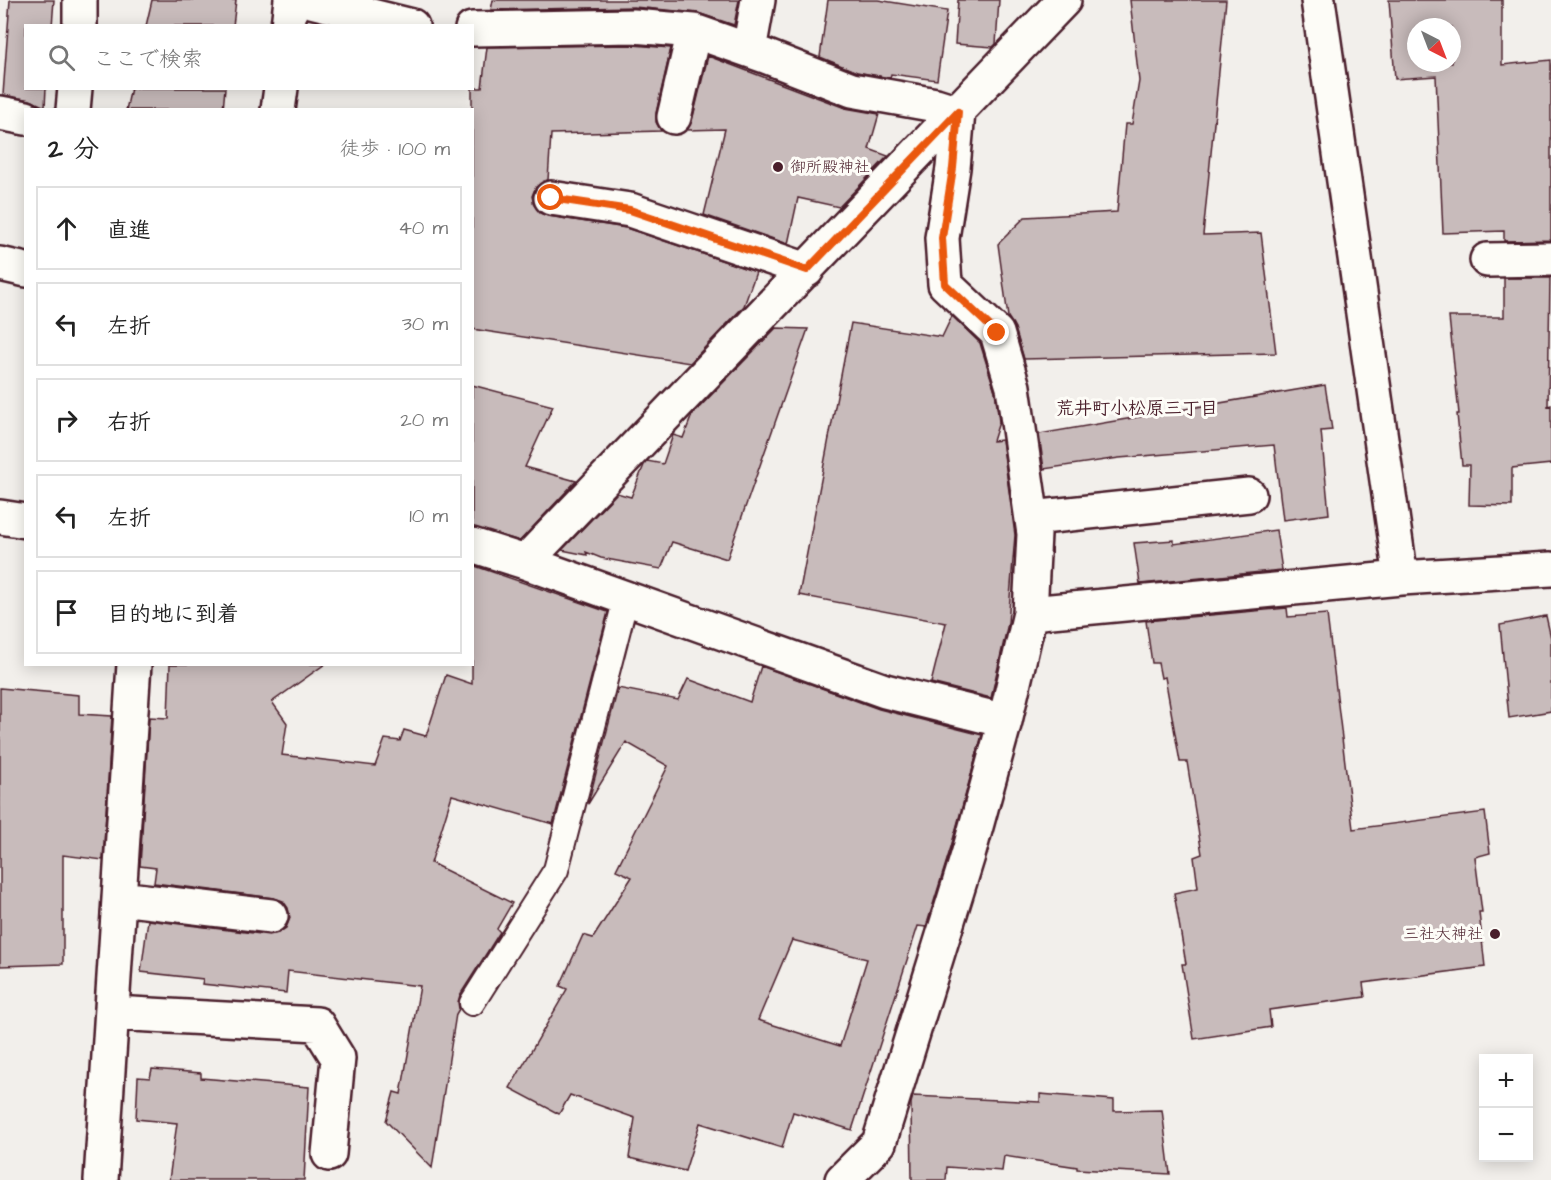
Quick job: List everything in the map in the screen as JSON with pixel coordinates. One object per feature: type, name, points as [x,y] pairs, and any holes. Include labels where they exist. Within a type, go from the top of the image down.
[{"type":"street","points":[[80,0],[80,24]]},
{"type":"street","points":[[288,24],[291,0]]},
{"type":"street","points":[[307,0],[404,24]]},
{"type":"street","points":[[749,50],[758,0]]},
{"type":"street","points":[[525,562],[1064,0]]},
{"type":"street","points":[[1318,0],[1401,578]]},
{"type":"street","points":[[474,29],[633,26],[694,31],[852,90],[936,105],[958,112]]},
{"type":"street","points":[[674,117],[694,31]]},
{"type":"street","points":[[73,108],[75,90]]},
{"type":"street","points":[[278,108],[281,90]]},
{"type":"street","points":[[848,1178],[879,1143],[969,852],[1005,721],[1030,613],[1034,534],[1013,387],[997,333],[945,284],[942,238],[953,168],[958,112]]},
{"type":"street","points":[[0,113],[24,118]]},
{"type":"street","points":[[551,198],[630,210],[807,270]]},
{"type":"street","points":[[1487,260],[1551,259]]},
{"type":"street","points":[[0,264],[24,270]]},
{"type":"street","points":[[1032,518],[1249,495]]},
{"type":"street","points":[[0,517],[24,521]]},
{"type":"street","points":[[474,546],[885,691],[1005,721]]},
{"type":"street","points":[[1030,613],[1401,578],[1551,569]]},
{"type":"street","points":[[101,1180],[134,666]]},
{"type":"street","points":[[120,898],[271,916]]},
{"type":"street","points":[[113,1013],[316,1024],[338,1058],[329,1154]]},
{"type":"lane","points":[[472,1003],[556,870],[626,598]]},
{"type":"building","points":[[10,0],[54,0],[52,24],[24,24],[24,90],[46,90],[45,107],[30,100],[3,95]]},
{"type":"building","points":[[152,0],[236,0],[233,24],[146,24]]},
{"type":"building","points":[[493,0],[739,0],[734,25],[698,13],[634,7],[491,10]]},
{"type":"building","points":[[828,0],[878,0],[947,11],[937,80],[891,74],[890,78],[857,72],[820,57]]},
{"type":"building","points":[[958,0],[999,0],[996,44],[993,47],[955,44]]},
{"type":"building","points":[[1130,0],[1226,0],[1203,235],[1261,233],[1276,353],[1024,359],[1015,328],[1008,317],[998,244],[1025,217],[1117,212],[1125,124],[1132,124],[1139,81]]},
{"type":"building","points":[[1389,0],[1502,0],[1502,65],[1551,60],[1551,240],[1504,241],[1504,231],[1443,233],[1436,76],[1395,79]]},
{"type":"building","points":[[632,45],[671,48],[656,113],[656,122],[661,131],[551,134],[548,180],[536,187],[532,196],[534,205],[540,213],[548,216],[626,228],[756,272],[744,306],[690,363],[474,329],[474,108],[472,108],[472,90],[482,88],[487,47]]},
{"type":"building","points":[[708,56],[845,108],[879,114],[869,149],[888,156],[839,207],[798,198],[788,244],[704,215],[725,129],[687,130],[692,121]]},
{"type":"building","points":[[131,90],[225,90],[223,108],[126,108]]},
{"type":"building","points":[[1504,278],[1550,278],[1548,406],[1551,405],[1551,464],[1512,468],[1512,506],[1469,505],[1470,465],[1462,465],[1449,317],[1504,317]]},
{"type":"building","points":[[952,316],[980,343],[995,391],[999,422],[993,441],[1002,440],[1015,535],[1008,623],[991,698],[931,683],[946,623],[799,595],[851,323],[942,337]]},
{"type":"building","points":[[776,328],[808,329],[727,559],[672,542],[661,569],[601,558],[586,552],[587,555],[562,550],[617,493],[631,497],[647,461],[663,464],[673,435],[683,438],[692,415]]},
{"type":"building","points":[[1325,385],[1332,430],[1321,431],[1329,514],[1283,520],[1274,445],[1119,458],[1044,469],[1039,434]]},
{"type":"building","points":[[474,386],[553,406],[525,467],[576,481],[520,541],[474,528]]},
{"type":"building","points":[[1276,530],[1282,570],[1140,584],[1134,543],[1174,540],[1174,544]]},
{"type":"building","points":[[474,566],[608,612],[553,824],[452,795],[431,863],[512,903],[497,929],[500,932],[460,995],[432,1168],[386,1121],[394,1092],[401,1094],[420,986],[288,971],[286,993],[202,984],[203,979],[141,972],[148,920],[269,935],[286,928],[290,918],[288,908],[283,901],[154,883],[156,868],[140,866],[149,717],[168,718],[170,666],[322,666],[272,702],[287,723],[282,755],[375,766],[385,739],[400,741],[404,730],[426,736],[446,675],[472,684]]},
{"type":"building","points":[[1287,608],[1288,617],[1327,614],[1353,829],[1485,812],[1490,853],[1475,857],[1482,912],[1479,912],[1485,967],[1363,983],[1365,997],[1269,1010],[1271,1027],[1194,1039],[1182,964],[1186,964],[1174,893],[1198,888],[1194,857],[1202,854],[1187,762],[1180,762],[1165,677],[1161,678],[1158,663],[1152,663],[1146,621]]},
{"type":"building","points":[[1546,616],[1551,638],[1551,711],[1509,718],[1500,625]]},
{"type":"building","points":[[761,666],[879,709],[982,735],[926,927],[918,926],[852,1130],[793,1112],[782,1148],[700,1123],[685,1171],[629,1158],[635,1118],[570,1095],[559,1114],[510,1088],[567,989],[560,986],[583,935],[593,938],[632,877],[616,870],[668,766],[626,742],[588,804],[618,688],[678,700],[688,679],[750,702]],"holes":[[[792,940],[867,959],[840,1046],[758,1020]]]},
{"type":"building","points":[[0,688],[79,695],[79,714],[112,716],[103,860],[63,855],[63,964],[0,966]]},
{"type":"building","points":[[152,1069],[201,1073],[201,1078],[309,1087],[304,1180],[169,1180],[177,1123],[136,1119],[138,1077],[150,1078]]},
{"type":"building","points":[[1040,1094],[1114,1100],[1114,1111],[1162,1110],[1170,1174],[1077,1169],[1077,1167],[1004,1156],[1002,1171],[947,1167],[946,1180],[912,1180],[911,1103],[913,1096],[1040,1102]]},
{"type":"place","name":"御所殿神社","points":[[778,167]]},
{"type":"place","name":"三社大神社","points":[[1495,934]]},
{"type":"district","name":"荒井町小松原三丁目","points":[[1137,408]]},
{"type":"route","points":[[551,198],[630,210],[807,270],[958,112],[953,168],[942,238],[945,284],[997,333]]}]
